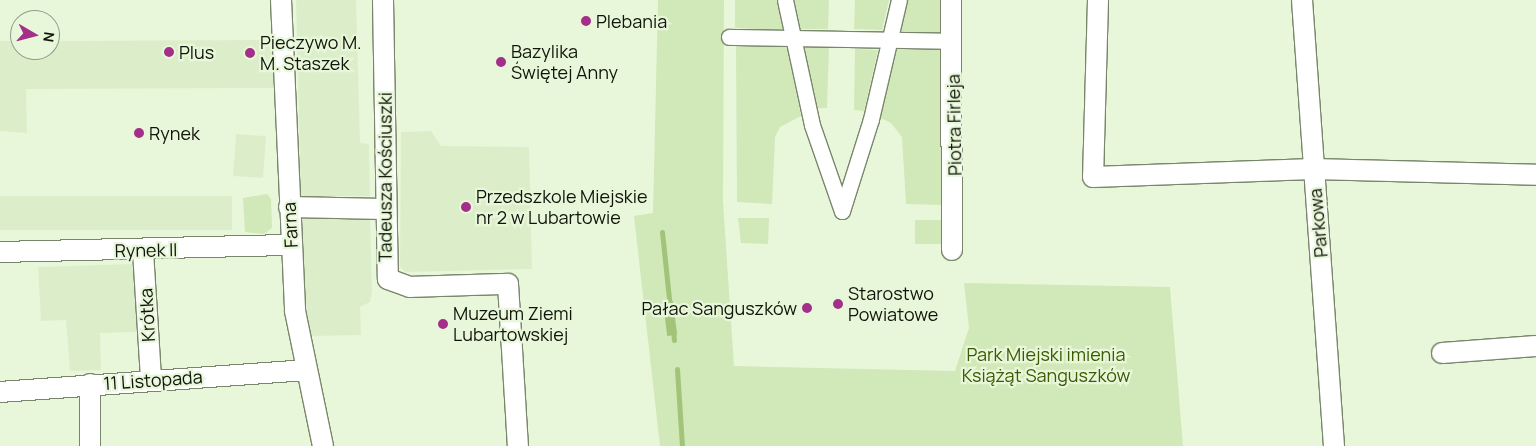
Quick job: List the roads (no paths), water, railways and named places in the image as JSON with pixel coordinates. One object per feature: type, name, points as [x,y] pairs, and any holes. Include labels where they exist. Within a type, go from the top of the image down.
[{"type":"street","name":"Farna","points":[[281,0],[289,208],[297,334],[323,446]]},
{"type":"street","name":"Tadeusza Kościuszki","points":[[383,0],[385,267],[388,279],[397,285],[508,284],[518,446]]},
{"type":"street","points":[[785,0],[812,125],[842,211],[890,40],[899,0]]},
{"type":"street","name":"Piotra Firleja","points":[[951,0],[955,180],[952,250]]},
{"type":"street","points":[[1098,0],[1093,177],[1313,169],[1536,175]]},
{"type":"street","name":"Parkowa","points":[[1302,0],[1334,446]]},
{"type":"street","points":[[729,37],[953,41]]},
{"type":"street","points":[[289,208],[385,209]]},
{"type":"street","name":"Rynek II","points":[[0,252],[143,251],[291,245]]},
{"type":"street","name":"Krótka","points":[[143,251],[151,379]]},
{"type":"street","points":[[1442,353],[1536,346]]},
{"type":"street","name":"11 Listopada","points":[[0,392],[151,379],[306,370]]},
{"type":"street","points":[[90,384],[90,446]]},
{"type":"waterway","points":[[662,232],[670,308]]},
{"type":"waterway","points":[[673,329],[674,340]]},
{"type":"waterway","points":[[677,369],[682,446]]},
{"type":"place","name":"Plebania","points":[[586,21]]},
{"type":"place","name":"Plus","points":[[169,52]]},
{"type":"place","name":"Pieczywo M. M. Staszek","points":[[250,53]]},
{"type":"place","name":"Bazylika Świętej Anny","points":[[501,62]]},
{"type":"place","name":"Rynek","points":[[139,133]]},
{"type":"place","name":"Przedszkole Miejskie nr 2 w Lubartowie","points":[[466,207]]},
{"type":"place","name":"Starostwo Powiatowe","points":[[838,304]]},
{"type":"place","name":"Pałac Sanguszków","points":[[807,308]]},
{"type":"place","name":"Muzeum Ziemi Lubartowskiej","points":[[443,324]]},
{"type":"park label","name":"Park Miejski imienia Książąt Sanguszków","points":[[1046,365]]}]
